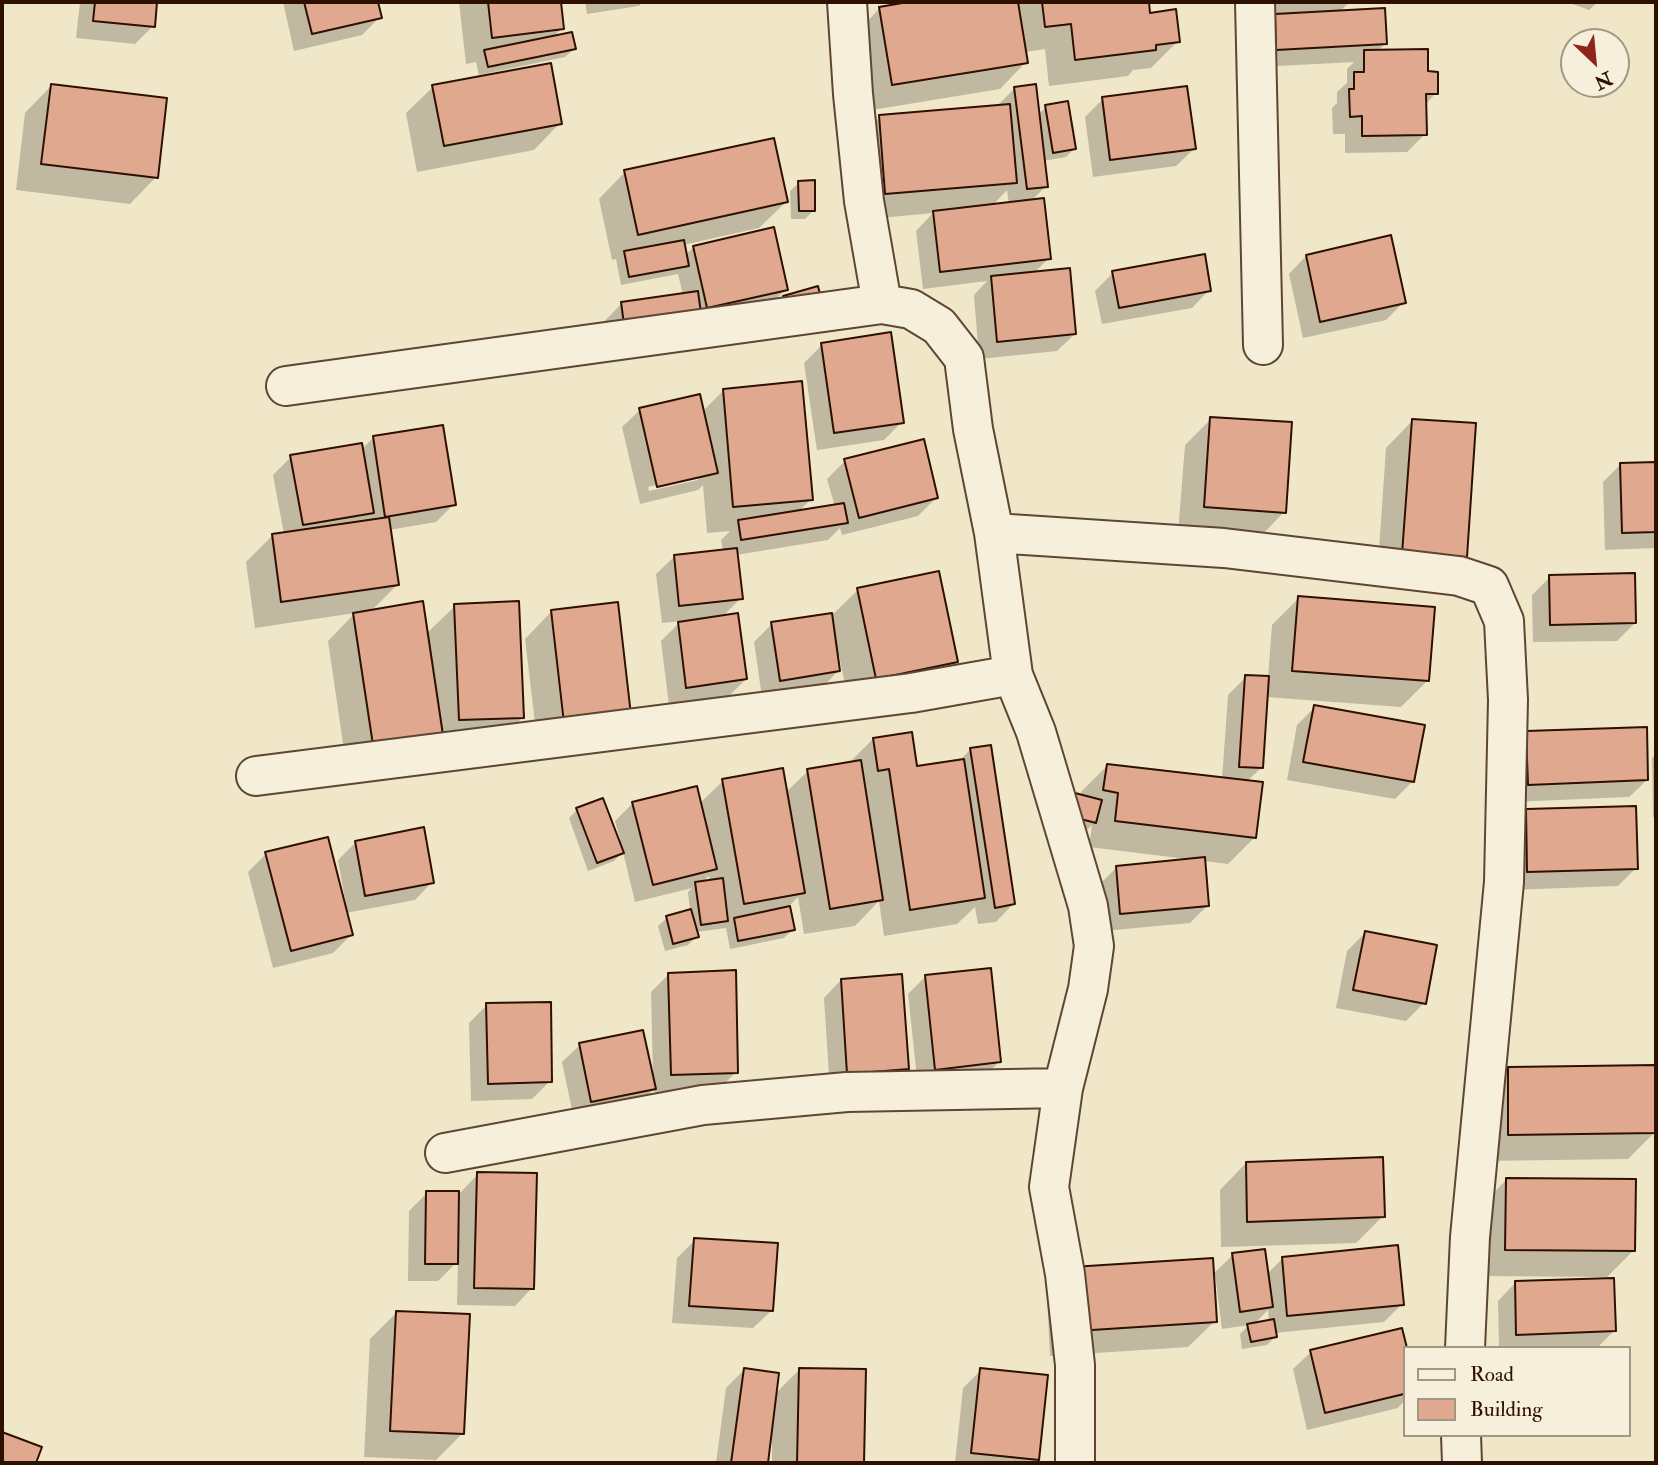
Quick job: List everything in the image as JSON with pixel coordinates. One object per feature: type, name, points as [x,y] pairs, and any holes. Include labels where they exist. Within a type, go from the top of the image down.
[{"type":"street","points":[[847,2],[864,201],[882,304]]},
{"type":"street","points":[[1255,2],[1263,345]]},
{"type":"street","points":[[286,386],[882,304],[911,309],[939,326],[964,358],[973,429],[994,533],[1013,675],[1036,732],[1088,906],[1094,946],[1088,989],[1063,1088],[1049,1187],[1065,1274],[1075,1365],[1075,1463]]},
{"type":"street","points":[[994,533],[1224,548],[1459,576],[1489,586],[1504,621],[1508,700],[1504,882],[1470,1237],[1465,1346]]},
{"type":"street","points":[[256,776],[911,693],[1013,675]]},
{"type":"street","points":[[445,1153],[702,1105],[847,1092],[1063,1088]]},
{"type":"street","points":[[1461,1437],[1462,1463]]},
{"type":"building","points":[[95,2],[157,2],[155,27],[93,21]]},
{"type":"building","points":[[304,2],[378,2],[382,18],[312,34]]},
{"type":"building","points":[[488,2],[561,2],[564,29],[492,38]]},
{"type":"building","points":[[908,2],[1018,2],[1028,63],[892,85],[879,7]]},
{"type":"building","points":[[1042,2],[1149,2],[1150,13],[1176,9],[1180,42],[1156,45],[1156,50],[1075,60],[1071,24],[1045,27]]},
{"type":"building","points":[[1385,8],[1387,44],[1276,50],[1275,14]]},
{"type":"building","points":[[572,32],[576,49],[488,67],[484,50]]},
{"type":"building","points":[[1428,49],[1428,71],[1438,72],[1438,94],[1426,94],[1427,135],[1362,136],[1362,116],[1350,117],[1349,89],[1354,89],[1354,72],[1364,72],[1364,50]]},
{"type":"building","points":[[551,63],[562,124],[444,146],[432,85]]},
{"type":"building","points":[[51,84],[167,98],[158,178],[41,164]]},
{"type":"building","points":[[1036,84],[1048,187],[1027,189],[1014,87]]},
{"type":"building","points":[[1187,86],[1196,149],[1110,160],[1102,97]]},
{"type":"building","points":[[1068,101],[1076,149],[1053,153],[1045,105]]},
{"type":"building","points":[[1010,104],[1017,183],[885,194],[879,115]]},
{"type":"building","points":[[774,138],[788,202],[638,235],[624,170]]},
{"type":"building","points":[[815,180],[815,211],[799,211],[798,181]]},
{"type":"building","points":[[1044,198],[1051,259],[940,272],[933,211]]},
{"type":"building","points":[[774,227],[788,290],[707,308],[693,246]]},
{"type":"building","points":[[1391,235],[1406,303],[1320,322],[1306,255]]},
{"type":"building","points":[[684,240],[689,266],[629,277],[624,251]]},
{"type":"building","points":[[1205,254],[1211,291],[1119,308],[1112,271]]},
{"type":"building","points":[[1070,268],[1076,334],[997,342],[991,276]]},
{"type":"building","points":[[818,286],[822,302],[787,311],[783,296]]},
{"type":"building","points":[[698,291],[702,321],[625,332],[621,302]]},
{"type":"building","points":[[891,332],[904,423],[834,433],[821,343]]},
{"type":"building","points":[[802,381],[813,500],[733,507],[723,389]]},
{"type":"building","points":[[700,394],[718,473],[657,487],[639,408]]},
{"type":"building","points":[[1210,417],[1292,422],[1286,513],[1204,507]]},
{"type":"building","points":[[1412,419],[1476,423],[1467,557],[1402,554]]},
{"type":"building","points":[[443,425],[456,505],[385,517],[373,436]]},
{"type":"building","points":[[924,439],[938,498],[859,518],[844,459]]},
{"type":"building","points":[[362,443],[374,513],[303,525],[290,455]]},
{"type":"building","points":[[1656,462],[1656,532],[1622,533],[1620,463]]},
{"type":"building","points":[[844,503],[848,523],[741,540],[738,520]]},
{"type":"building","points":[[389,517],[399,585],[281,602],[272,534]]},
{"type":"building","points":[[737,548],[743,599],[679,606],[674,555]]},
{"type":"building","points":[[939,571],[958,662],[876,679],[857,588]]},
{"type":"building","points":[[1635,573],[1636,623],[1550,625],[1549,575]]},
{"type":"building","points":[[1298,596],[1435,607],[1429,681],[1292,671]]},
{"type":"building","points":[[423,601],[443,735],[373,745],[353,613]]},
{"type":"building","points":[[519,601],[524,718],[459,720],[454,604]]},
{"type":"building","points":[[618,602],[631,715],[564,723],[551,610]]},
{"type":"building","points":[[738,613],[747,679],[686,688],[678,622]]},
{"type":"building","points":[[832,613],[840,671],[780,681],[771,622]]},
{"type":"building","points":[[1245,675],[1269,676],[1263,768],[1239,767]]},
{"type":"building","points":[[1314,705],[1425,725],[1414,782],[1303,762]]},
{"type":"building","points":[[1647,727],[1648,780],[1528,785],[1526,731]]},
{"type":"building","points":[[912,732],[917,766],[964,759],[985,898],[910,910],[889,769],[878,771],[873,738]]},
{"type":"building","points":[[991,745],[1015,904],[995,908],[970,748]]},
{"type":"building","points":[[861,760],[883,900],[830,909],[807,769]]},
{"type":"building","points":[[1107,764],[1263,782],[1256,838],[1115,821],[1118,793],[1103,790]]},
{"type":"building","points":[[783,768],[805,893],[744,904],[722,779]]},
{"type":"building","points":[[697,786],[717,869],[653,885],[632,802]]},
{"type":"building","points":[[1075,793],[1102,800],[1096,823],[1069,816]]},
{"type":"building","points":[[603,798],[624,853],[597,863],[576,808]]},
{"type":"building","points":[[1636,806],[1638,869],[1527,872],[1526,809]]},
{"type":"building","points":[[424,827],[434,883],[365,896],[355,841]]},
{"type":"building","points":[[328,837],[353,935],[291,951],[265,852]]},
{"type":"building","points":[[1205,857],[1209,906],[1120,914],[1116,866]]},
{"type":"building","points":[[723,878],[728,921],[701,925],[695,882]]},
{"type":"building","points":[[790,906],[795,930],[738,941],[734,918]]},
{"type":"building","points":[[691,909],[699,937],[673,944],[666,916]]},
{"type":"building","points":[[1365,931],[1437,945],[1426,1004],[1353,990]]},
{"type":"building","points":[[991,968],[1001,1062],[935,1070],[925,975]]},
{"type":"building","points":[[736,970],[738,1073],[671,1075],[668,973]]},
{"type":"building","points":[[902,974],[909,1069],[847,1074],[841,979]]},
{"type":"building","points":[[551,1002],[552,1082],[488,1084],[486,1003]]},
{"type":"building","points":[[643,1030],[656,1089],[591,1102],[579,1043]]},
{"type":"building","points":[[1656,1065],[1656,1133],[1508,1135],[1508,1067]]},
{"type":"building","points":[[1383,1157],[1385,1217],[1247,1222],[1246,1162]]},
{"type":"building","points":[[477,1172],[537,1173],[534,1289],[474,1288]]},
{"type":"building","points":[[1506,1178],[1636,1179],[1635,1251],[1505,1250]]},
{"type":"building","points":[[426,1191],[459,1191],[458,1264],[425,1264]]},
{"type":"building","points":[[694,1238],[778,1243],[773,1311],[689,1306]]},
{"type":"building","points":[[1398,1245],[1404,1305],[1287,1316],[1282,1257]]},
{"type":"building","points":[[1265,1249],[1273,1307],[1240,1312],[1232,1253]]},
{"type":"building","points":[[1213,1258],[1217,1322],[1076,1331],[1072,1267]]},
{"type":"building","points":[[1614,1278],[1616,1331],[1516,1335],[1515,1281]]},
{"type":"building","points":[[396,1311],[470,1314],[464,1434],[390,1431]]},
{"type":"building","points":[[1274,1319],[1277,1337],[1251,1342],[1247,1324]]},
{"type":"building","points":[[1402,1328],[1406,1346],[1402,1346],[1402,1394],[1325,1413],[1310,1350]]},
{"type":"building","points":[[744,1368],[779,1373],[768,1463],[731,1463]]},
{"type":"building","points":[[799,1368],[866,1369],[864,1463],[797,1463]]},
{"type":"building","points":[[980,1368],[1048,1375],[1039,1460],[971,1453]]},
{"type":"building","points":[[2,1432],[42,1447],[36,1463],[2,1463]]}]
